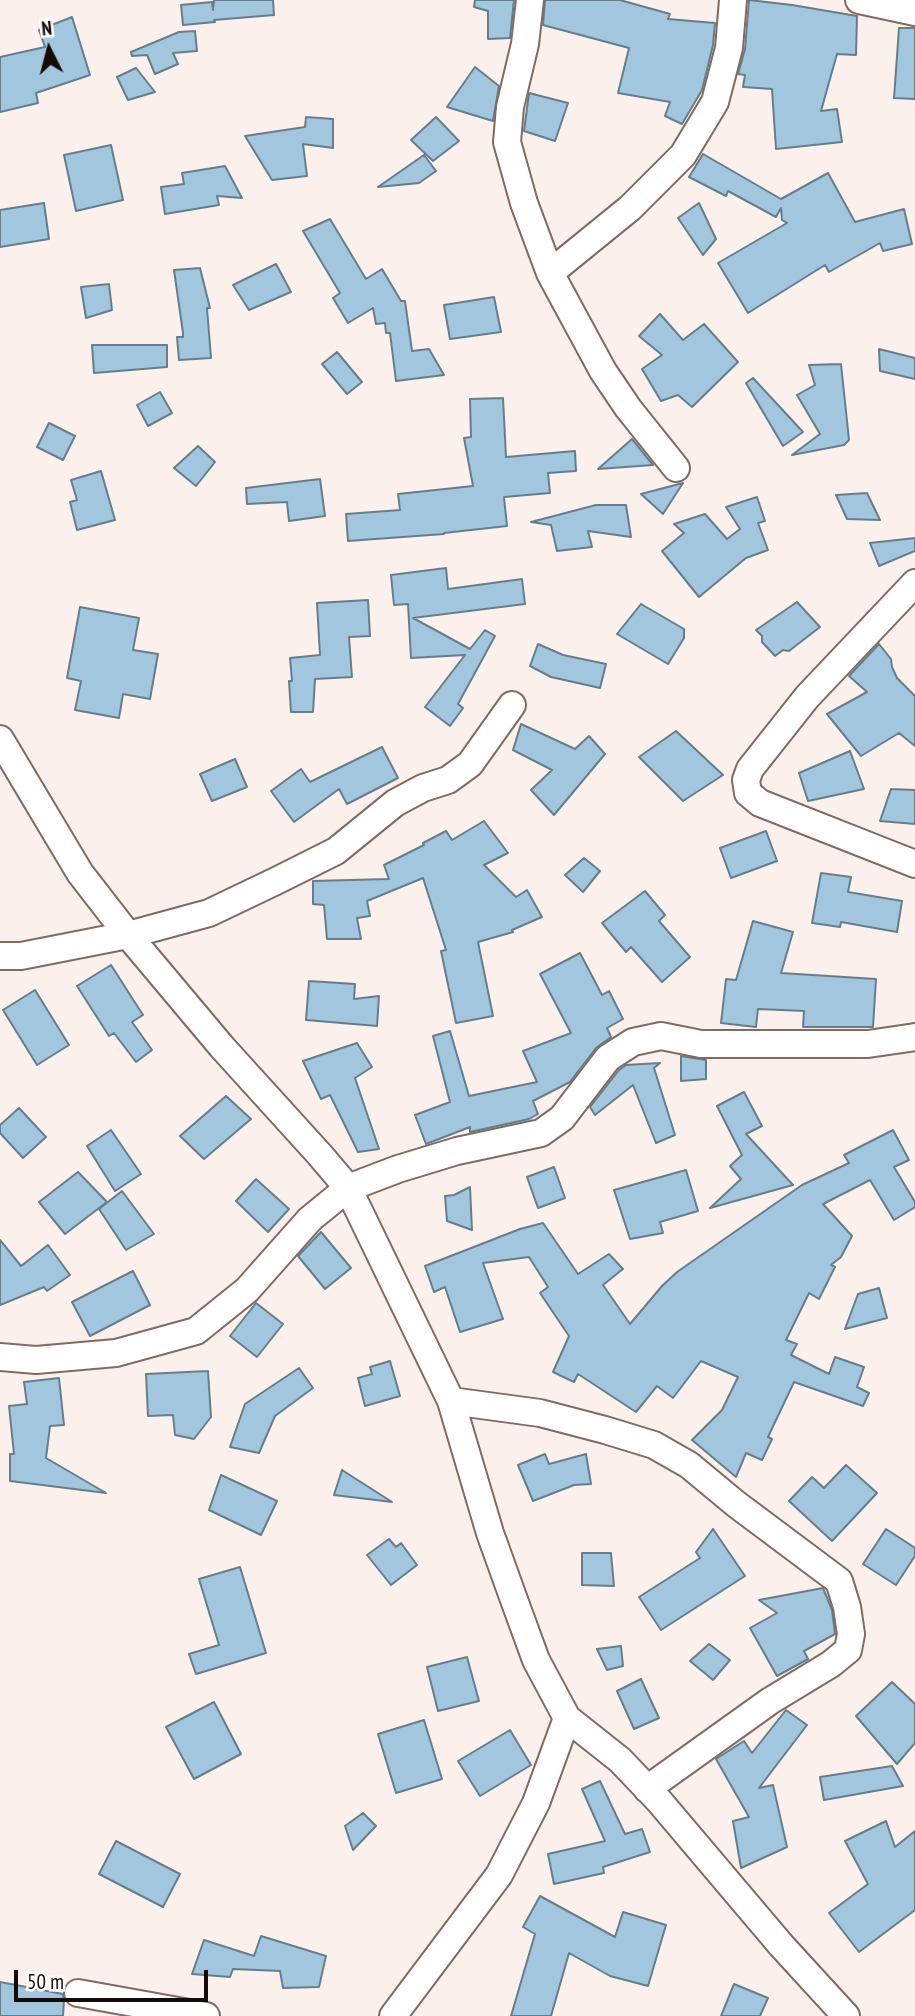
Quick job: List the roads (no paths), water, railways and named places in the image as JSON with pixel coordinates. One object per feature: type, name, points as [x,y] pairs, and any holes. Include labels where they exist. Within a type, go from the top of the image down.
[{"type":"street","points":[[530,0],[525,44],[510,107],[507,142],[524,203],[550,273],[603,371],[628,408],[676,468]]},
{"type":"street","points":[[550,273],[630,208],[683,155],[715,102],[729,48],[733,0]]},
{"type":"street","points":[[859,0],[915,12]]},
{"type":"street","points":[[915,583],[807,697],[750,769],[746,779],[748,793],[760,803],[915,864]]},
{"type":"street","points":[[0,956],[21,956],[128,935],[209,913],[336,851],[395,803],[424,788],[448,780],[470,764],[512,705]]},
{"type":"street","points":[[0,739],[80,873],[128,935],[222,1047],[348,1188],[451,1401],[490,1533],[536,1660],[567,1717],[620,1760],[780,1945],[846,2016]]},
{"type":"street","points":[[0,1357],[36,1360],[116,1353],[196,1331],[247,1290],[310,1219],[348,1188],[457,1151],[541,1133],[562,1118],[608,1058],[633,1042],[661,1036],[701,1044],[867,1044],[915,1037]]},
{"type":"street","points":[[451,1401],[540,1413],[654,1445],[689,1465],[839,1581],[851,1634],[848,1650],[647,1789]]},
{"type":"street","points":[[393,2016],[499,1875],[536,1802],[567,1717]]},
{"type":"street","points":[[78,1993],[206,2016]]}]
